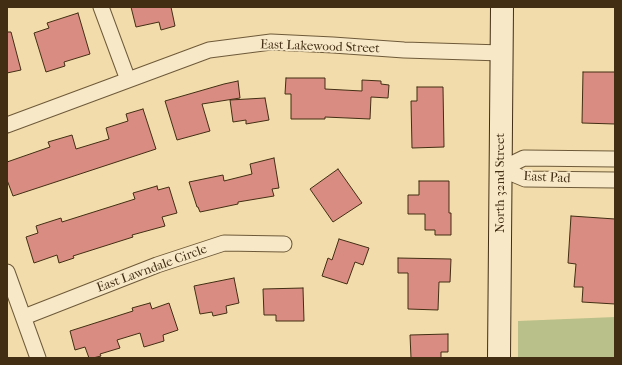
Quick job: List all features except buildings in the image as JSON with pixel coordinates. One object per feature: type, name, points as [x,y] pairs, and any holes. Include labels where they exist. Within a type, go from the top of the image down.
[{"type":"street","points":[[101,7],[128,80]]},
{"type":"street","name":"North 32nd Street","points":[[499,358],[502,7]]},
{"type":"street","name":"East Lakewood Street","points":[[7,125],[210,50],[271,42],[404,50],[502,53]]},
{"type":"street","name":"East Pad","points":[[501,169],[524,158],[615,159]]},
{"type":"street","name":"East Pad","points":[[501,169],[525,179],[615,180]]},
{"type":"street","name":"East Lawndale Circle","points":[[24,317],[157,264],[224,243],[284,244]]},
{"type":"street","points":[[7,272],[38,358]]},
{"type":"green space","points":[[615,317],[615,358],[518,358],[518,321]]}]
